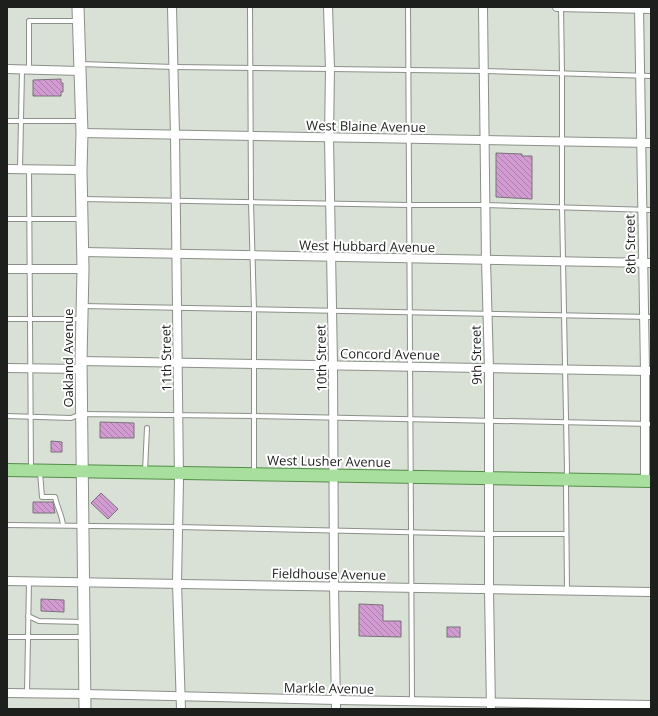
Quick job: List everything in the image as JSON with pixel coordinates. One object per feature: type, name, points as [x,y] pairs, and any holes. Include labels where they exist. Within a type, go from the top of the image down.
[{"type":"main road","name":"West Lusher Avenue","points":[[7,470],[145,471],[648,481]]},
{"type":"street","name":"Oakland Avenue","points":[[78,7],[82,133],[81,199],[83,270],[81,414],[85,709]]},
{"type":"street","name":"11th Street","points":[[172,7],[179,472],[177,584],[181,709]]},
{"type":"street","name":"10th Street","points":[[328,7],[330,70],[329,137],[333,365],[336,709]]},
{"type":"street","name":"9th Street","points":[[483,7],[485,71],[485,205],[489,368],[489,590],[491,706]]},
{"type":"street","points":[[557,7],[651,9]]},
{"type":"street","name":"8th Street","points":[[639,8],[642,263],[647,317],[648,481]]},
{"type":"street","points":[[7,69],[25,70],[80,68]]},
{"type":"street","name":"West Blaine Avenue","points":[[82,133],[651,143]]},
{"type":"street","points":[[7,169],[81,170]]},
{"type":"street","name":"West Hubbard Avenue","points":[[83,252],[651,263]]},
{"type":"street","points":[[7,269],[83,270]]},
{"type":"street","name":"Concord Avenue","points":[[7,368],[30,369],[81,365],[177,362],[648,371]]},
{"type":"street","name":"Fieldhouse Avenue","points":[[7,581],[651,592]]},
{"type":"street","name":"Markle Avenue","points":[[7,693],[412,701],[491,706],[651,705]]},
{"type":"lane","points":[[250,7],[251,202],[254,310],[254,473]]},
{"type":"lane","points":[[408,7],[411,420],[410,588],[412,701]]},
{"type":"lane","points":[[561,7],[562,207],[566,423],[566,591]]},
{"type":"lane","points":[[63,525],[62,515],[56,505],[55,497],[42,497],[35,470],[30,417],[29,219],[21,121],[29,21],[79,21]]},
{"type":"lane","points":[[80,68],[174,67],[485,71],[651,76]]},
{"type":"lane","points":[[7,121],[81,121]]},
{"type":"lane","points":[[81,199],[485,205],[651,210]]},
{"type":"lane","points":[[7,219],[82,219]]},
{"type":"lane","points":[[82,306],[647,317]]},
{"type":"lane","points":[[7,318],[82,319]]},
{"type":"lane","points":[[7,416],[71,418],[81,414],[178,415],[648,424]]},
{"type":"lane","points":[[145,471],[147,428]]},
{"type":"lane","points":[[7,525],[83,525],[490,534],[566,534]]},
{"type":"lane","points":[[27,693],[29,582]]},
{"type":"lane","points":[[28,616],[39,621],[84,622]]},
{"type":"lane","points":[[7,637],[84,637]]},
{"type":"building","points":[[61,79],[61,83],[63,83],[63,92],[61,92],[61,96],[33,96],[33,80]]},
{"type":"building","points":[[496,153],[532,156],[532,199],[496,197]]},
{"type":"building","points":[[100,422],[134,423],[134,438],[100,438]]},
{"type":"building","points":[[51,441],[62,442],[62,452],[51,452]]},
{"type":"building","points":[[101,493],[118,509],[108,519],[91,503]]},
{"type":"building","points":[[33,502],[53,502],[55,513],[33,513]]},
{"type":"building","points":[[41,599],[64,600],[64,612],[41,611]]},
{"type":"building","points":[[359,604],[383,605],[383,621],[401,621],[401,637],[359,636]]},
{"type":"building","points":[[447,627],[460,627],[460,637],[447,637]]}]
